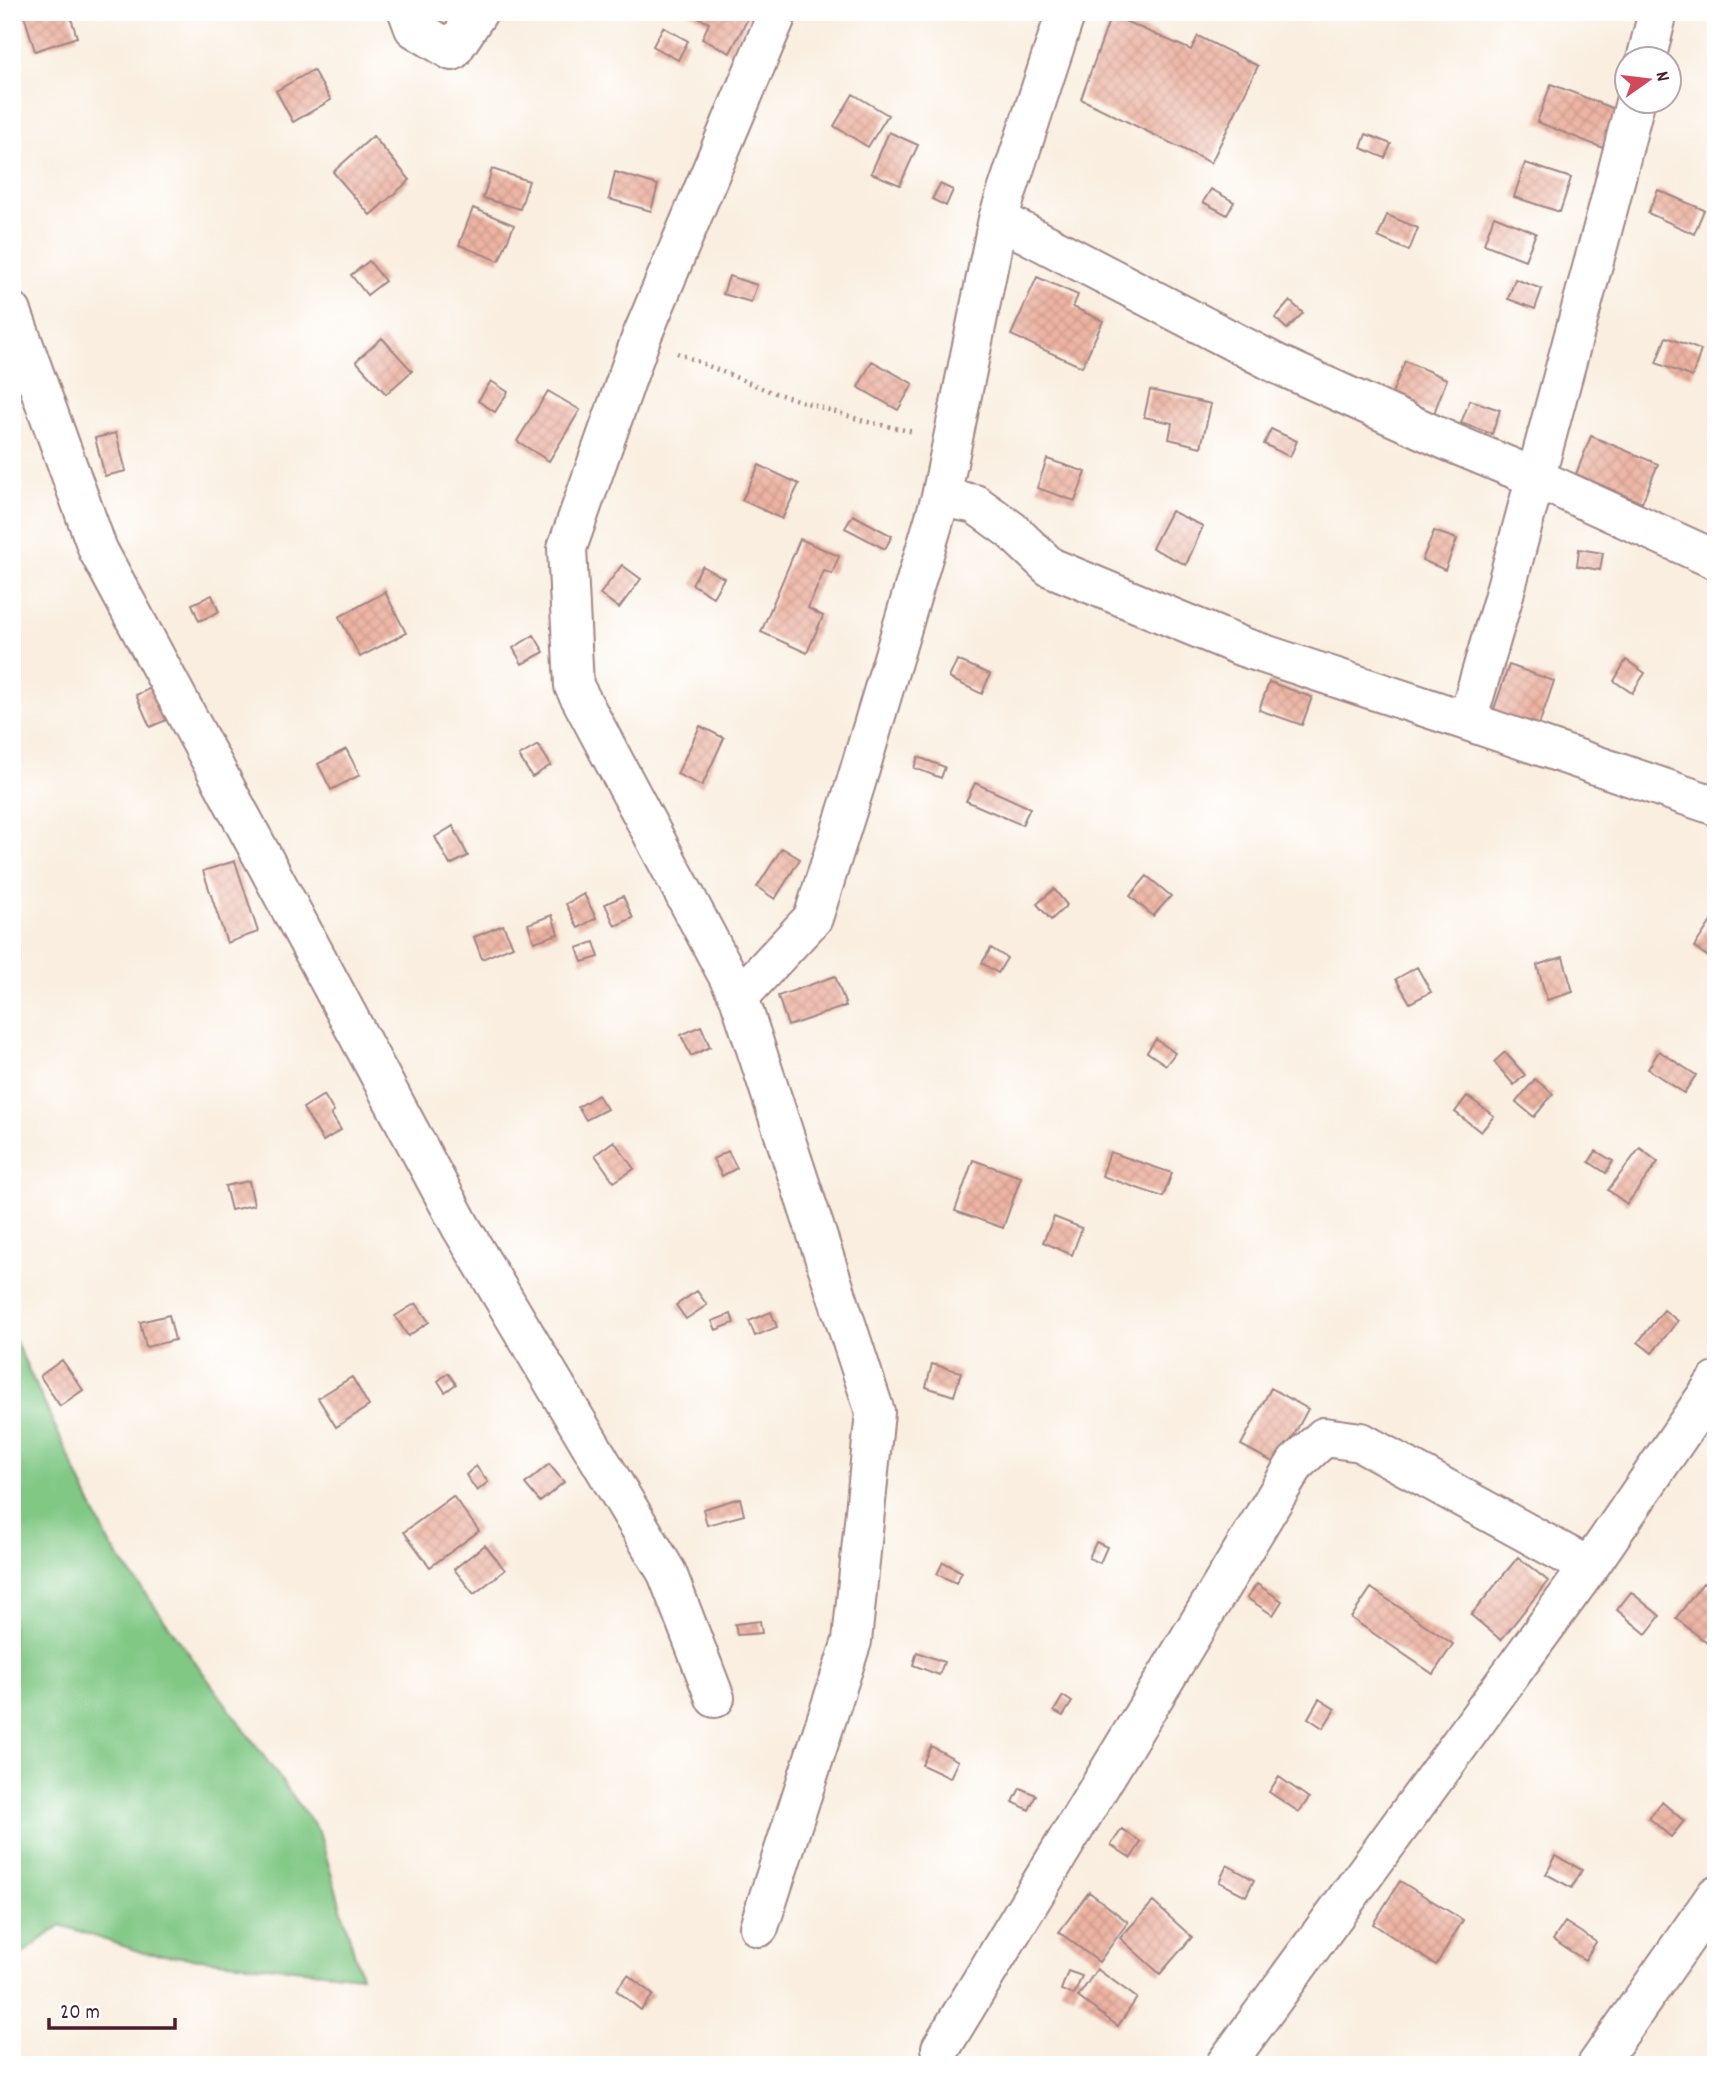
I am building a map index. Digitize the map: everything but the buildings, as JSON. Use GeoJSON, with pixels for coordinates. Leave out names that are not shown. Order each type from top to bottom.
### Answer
{"type":"FeatureCollection","features":[{"type":"Feature","properties":{"kind":"street"},"geometry":{"type":"LineString","coordinates":[[408,12],[414,28],[452,51],[478,12]]}},
{"type":"Feature","properties":{"kind":"street"},"geometry":{"type":"LineString","coordinates":[[759,1927],[852,1641],[875,1412],[738,997],[574,686],[567,548],[641,338],[778,12]]}},
{"type":"Feature","properties":{"kind":"street"},"geometry":{"type":"LineString","coordinates":[[738,997],[813,918],[941,497],[998,219],[1066,12]]}},
{"type":"Feature","properties":{"kind":"street"},"geometry":{"type":"LineString","coordinates":[[1650,46],[1658,12]]}},
{"type":"Feature","properties":{"kind":"street"},"geometry":{"type":"LineString","coordinates":[[1467,721],[1502,602],[1631,116]]}},
{"type":"Feature","properties":{"kind":"street"},"geometry":{"type":"LineString","coordinates":[[998,219],[1277,364],[1534,477],[1716,561]]}},
{"type":"Feature","properties":{"kind":"street"},"geometry":{"type":"LineString","coordinates":[[12,312],[98,550],[461,1227],[667,1573],[715,1698]]}},
{"type":"Feature","properties":{"kind":"street"},"geometry":{"type":"LineString","coordinates":[[941,497],[975,503],[1011,530],[1050,568],[1243,647],[1716,807]]}},
{"type":"Feature","properties":{"kind":"street"},"geometry":{"type":"LineString","coordinates":[[1225,2065],[1589,1567],[1716,1382]]}},
{"type":"Feature","properties":{"kind":"street"},"geometry":{"type":"LineString","coordinates":[[941,2048],[1296,1463],[1324,1437],[1361,1441],[1589,1567]]}},
{"type":"Feature","properties":{"kind":"street"},"geometry":{"type":"LineString","coordinates":[[1597,2065],[1716,1895]]}},
{"type":"Feature","properties":{"kind":"path"},"geometry":{"type":"LineString","coordinates":[[641,338],[769,391],[864,421],[952,440]]}},
{"type":"Feature","properties":{"kind":"green space"},"geometry":{"type":"Polygon","coordinates":[[[12,1334],[110,1545],[319,1832],[361,1976],[144,1953],[61,1925],[12,1962],[12,1334]]]}}]}
